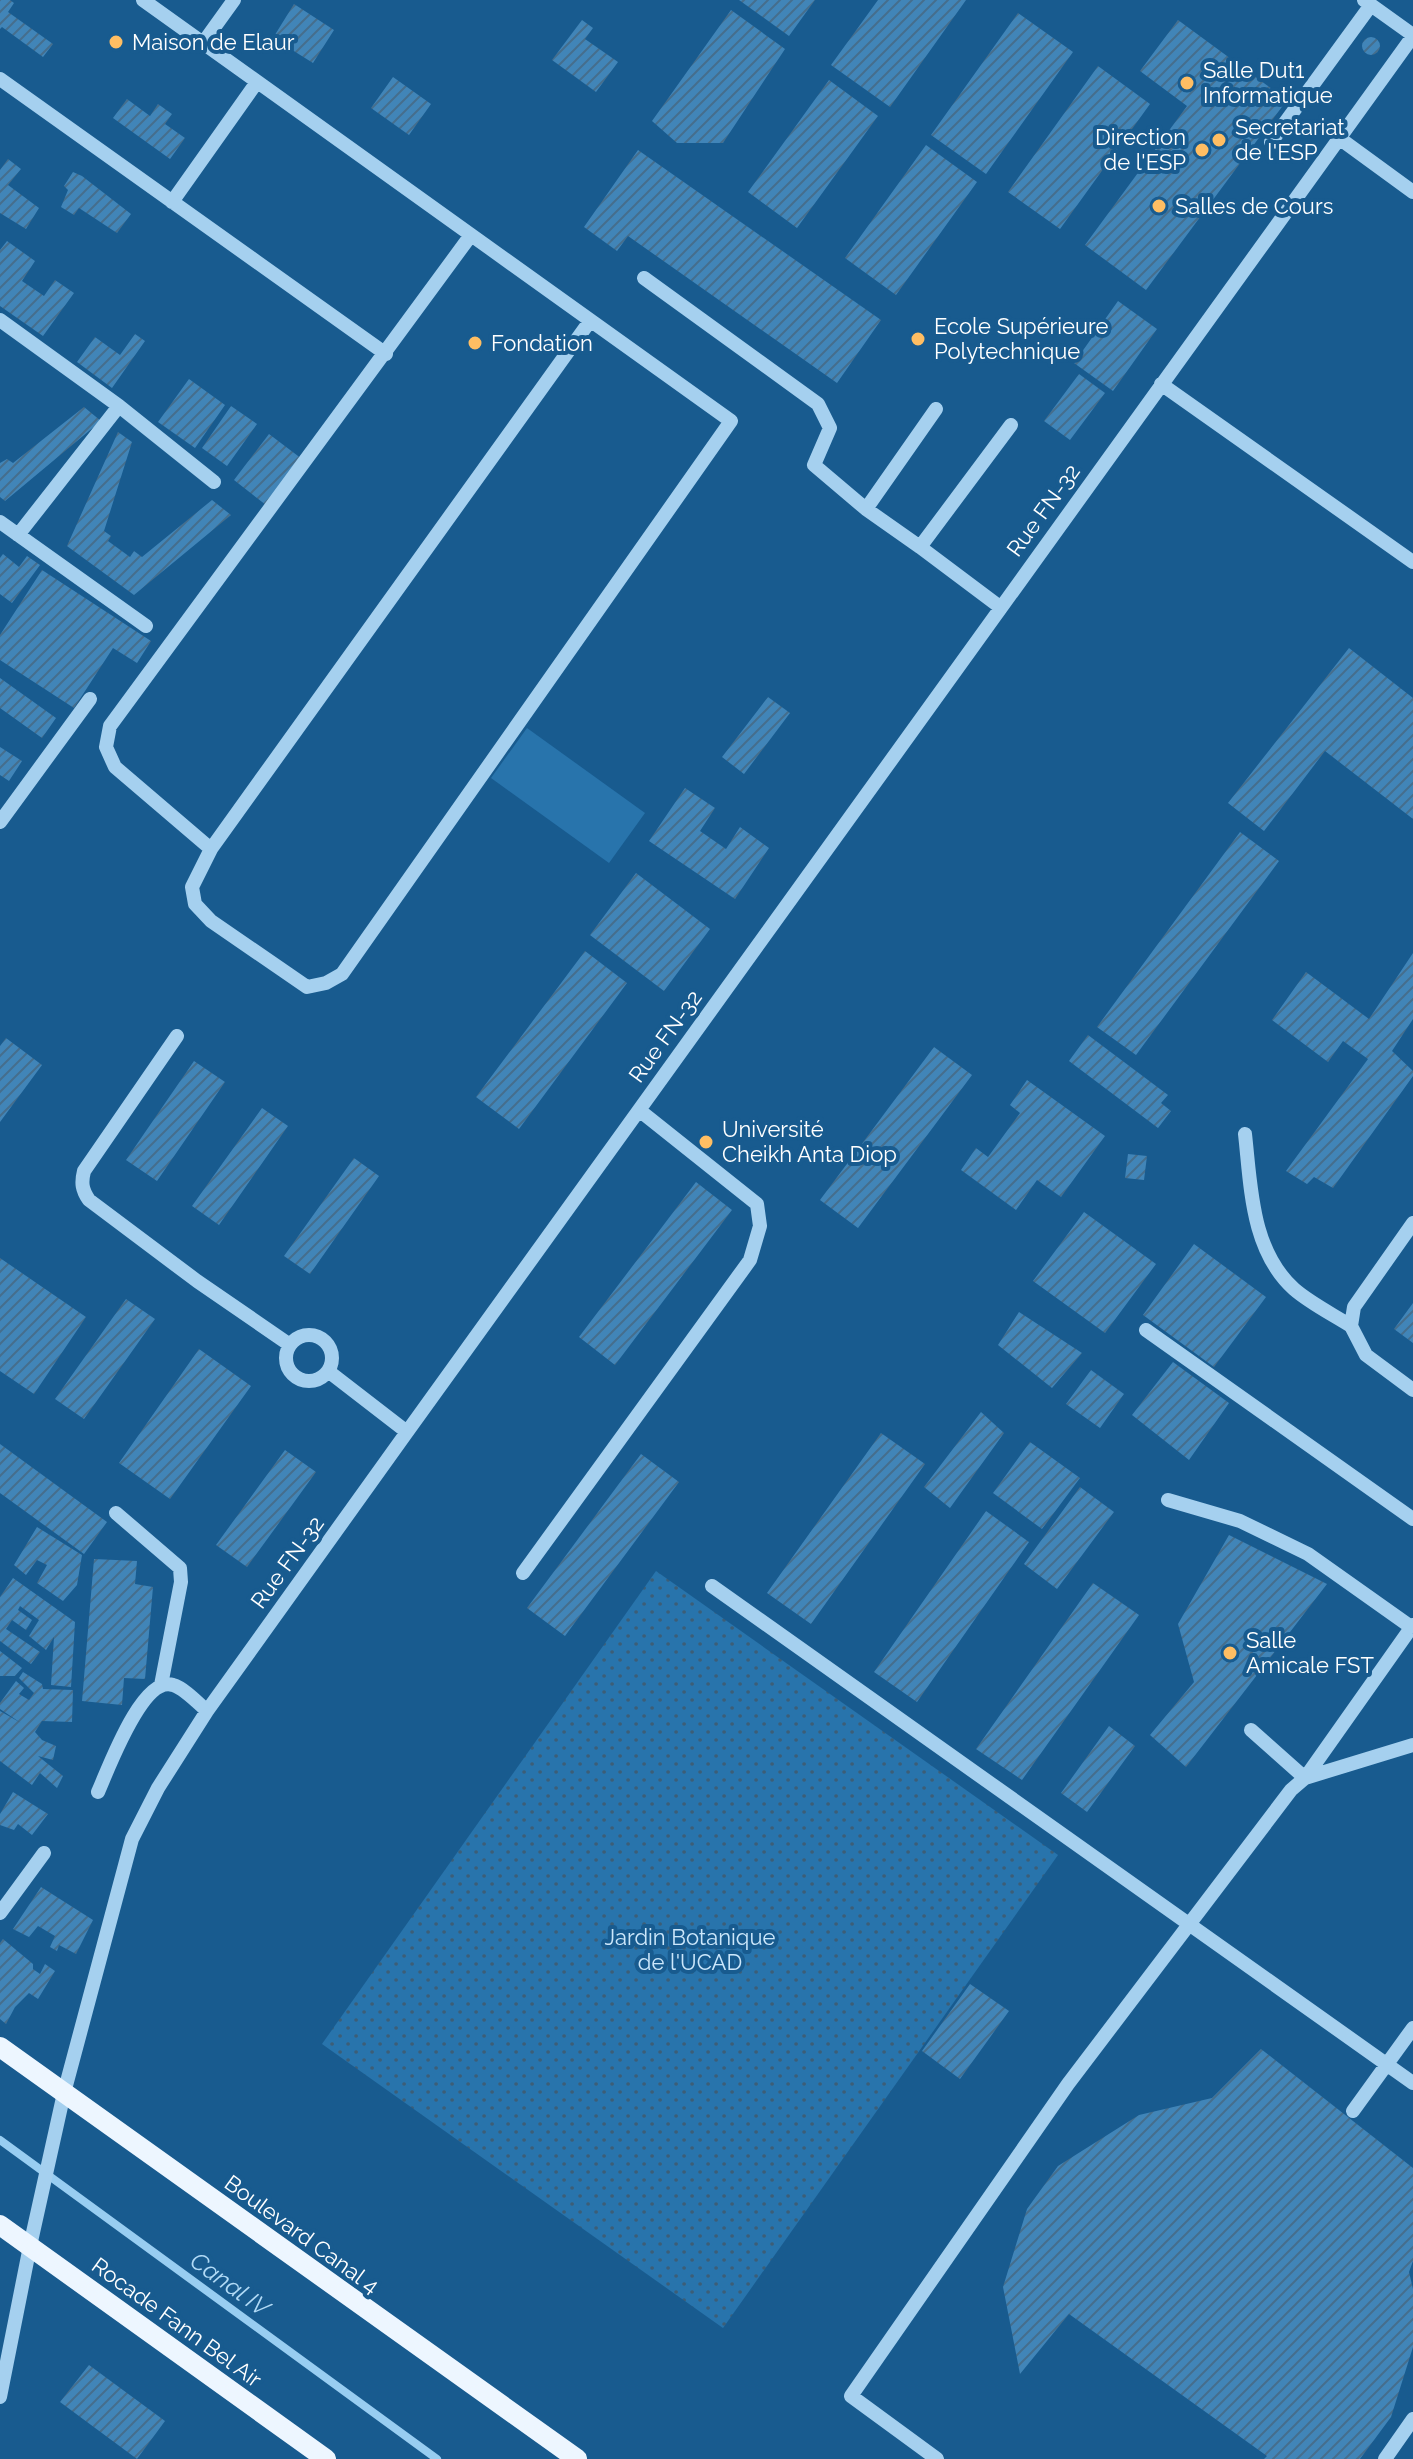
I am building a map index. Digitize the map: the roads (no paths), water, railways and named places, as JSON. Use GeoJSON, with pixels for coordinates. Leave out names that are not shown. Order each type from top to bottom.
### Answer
{"type":"FeatureCollection","features":[{"type":"Feature","properties":{"kind":"main road","name":"Boulevard Canal 4"},"geometry":{"type":"LineString","coordinates":[[0,2047],[577,2459]]}},
{"type":"Feature","properties":{"kind":"main road","name":"Rocade Fann Bel Air"},"geometry":{"type":"LineString","coordinates":[[0,2225],[326,2459]]}},
{"type":"Feature","properties":{"kind":"street"},"geometry":{"type":"LineString","coordinates":[[143,0],[731,421],[342,974],[326,983],[307,987],[211,921],[195,904],[192,887],[211,849],[590,321]]}},
{"type":"Feature","properties":{"kind":"street"},"geometry":{"type":"LineString","coordinates":[[203,43],[234,0]]}},
{"type":"Feature","properties":{"kind":"street"},"geometry":{"type":"LineString","coordinates":[[1271,142],[1368,2],[1413,35]]}},
{"type":"Feature","properties":{"kind":"street","name":"Rue FN-32"},"geometry":{"type":"LineString","coordinates":[[0,2397],[4,2357],[64,2093],[132,1839],[158,1788],[207,1711],[1413,35]]}},
{"type":"Feature","properties":{"kind":"street"},"geometry":{"type":"LineString","coordinates":[[0,79],[386,354]]}},
{"type":"Feature","properties":{"kind":"street"},"geometry":{"type":"LineString","coordinates":[[172,202],[257,82]]}},
{"type":"Feature","properties":{"kind":"street"},"geometry":{"type":"LineString","coordinates":[[1339,138],[1413,192]]}},
{"type":"Feature","properties":{"kind":"street"},"geometry":{"type":"LineString","coordinates":[[211,849],[115,767],[106,747],[110,726],[471,235]]}},
{"type":"Feature","properties":{"kind":"street"},"geometry":{"type":"LineString","coordinates":[[644,278],[818,404],[830,428],[814,465],[866,509],[1000,607]]}},
{"type":"Feature","properties":{"kind":"street"},"geometry":{"type":"LineString","coordinates":[[0,320],[119,406],[214,482]]}},
{"type":"Feature","properties":{"kind":"street"},"geometry":{"type":"LineString","coordinates":[[1161,384],[1413,562]]}},
{"type":"Feature","properties":{"kind":"street"},"geometry":{"type":"LineString","coordinates":[[18,535],[119,406]]}},
{"type":"Feature","properties":{"kind":"street"},"geometry":{"type":"LineString","coordinates":[[866,509],[936,409]]}},
{"type":"Feature","properties":{"kind":"street"},"geometry":{"type":"LineString","coordinates":[[920,547],[1011,425]]}},
{"type":"Feature","properties":{"kind":"street"},"geometry":{"type":"LineString","coordinates":[[0,522],[146,626]]}},
{"type":"Feature","properties":{"kind":"street"},"geometry":{"type":"LineString","coordinates":[[0,822],[90,699]]}},
{"type":"Feature","properties":{"kind":"street"},"geometry":{"type":"LineString","coordinates":[[177,1036],[84,1171],[81,1182],[83,1191],[89,1200],[197,1281],[290,1345]]}},
{"type":"Feature","properties":{"kind":"street"},"geometry":{"type":"LineString","coordinates":[[523,1573],[750,1260],[760,1226],[757,1204],[639,1110]]}},
{"type":"Feature","properties":{"kind":"street"},"geometry":{"type":"LineString","coordinates":[[1245,1134],[1255,1221],[1270,1257],[1293,1288],[1351,1326],[1366,1355],[1413,1390]]}},
{"type":"Feature","properties":{"kind":"street"},"geometry":{"type":"LineString","coordinates":[[1351,1326],[1354,1307],[1413,1223]]}},
{"type":"Feature","properties":{"kind":"street"},"geometry":{"type":"LineString","coordinates":[[1146,1330],[1413,1519]]}},
{"type":"Feature","properties":{"kind":"street"},"geometry":{"type":"LineString","coordinates":[[311,1335],[323,1339],[330,1348],[332,1359],[328,1371],[310,1381],[299,1379],[289,1370],[286,1357],[290,1345],[300,1337],[311,1335]]}},
{"type":"Feature","properties":{"kind":"street"},"geometry":{"type":"LineString","coordinates":[[328,1371],[407,1432]]}},
{"type":"Feature","properties":{"kind":"street"},"geometry":{"type":"LineString","coordinates":[[937,2459],[851,2396],[1068,2084],[1274,1809],[1305,1778],[1412,1626],[1308,1554],[1240,1521],[1168,1500]]}},
{"type":"Feature","properties":{"kind":"street"},"geometry":{"type":"LineString","coordinates":[[116,1513],[180,1568],[181,1582],[161,1685]]}},
{"type":"Feature","properties":{"kind":"street"},"geometry":{"type":"LineString","coordinates":[[712,1586],[1413,2083]]}},
{"type":"Feature","properties":{"kind":"street"},"geometry":{"type":"LineString","coordinates":[[98,1792],[129,1723],[154,1689],[161,1685],[174,1685],[207,1711]]}},
{"type":"Feature","properties":{"kind":"street"},"geometry":{"type":"LineString","coordinates":[[1251,1730],[1305,1778]]}},
{"type":"Feature","properties":{"kind":"street"},"geometry":{"type":"LineString","coordinates":[[1305,1778],[1413,1745]]}},
{"type":"Feature","properties":{"kind":"street"},"geometry":{"type":"LineString","coordinates":[[0,1913],[44,1853]]}},
{"type":"Feature","properties":{"kind":"street"},"geometry":{"type":"LineString","coordinates":[[1353,2111],[1413,2028]]}},
{"type":"Feature","properties":{"kind":"street"},"geometry":{"type":"LineString","coordinates":[[1385,2459],[1413,2419]]}},
{"type":"Feature","properties":{"kind":"waterway","name":"Canal IV"},"geometry":{"type":"LineString","coordinates":[[0,2140],[437,2459]]}},
{"type":"Feature","properties":{"kind":"place","name":"Maison de Elaur"},"geometry":{"type":"Point","coordinates":[116,42]}},
{"type":"Feature","properties":{"kind":"place","name":"Salle Dut1 Informatique"},"geometry":{"type":"Point","coordinates":[1187,83]}},
{"type":"Feature","properties":{"kind":"place","name":"Secretariat de l'ESP"},"geometry":{"type":"Point","coordinates":[1219,140]}},
{"type":"Feature","properties":{"kind":"place","name":"Direction de l'ESP"},"geometry":{"type":"Point","coordinates":[1202,150]}},
{"type":"Feature","properties":{"kind":"place","name":"Salles de Cours"},"geometry":{"type":"Point","coordinates":[1159,206]}},
{"type":"Feature","properties":{"kind":"place","name":"Ecole Supérieure Polytechnique"},"geometry":{"type":"Point","coordinates":[918,339]}},
{"type":"Feature","properties":{"kind":"place","name":"Fondation"},"geometry":{"type":"Point","coordinates":[475,343]}},
{"type":"Feature","properties":{"kind":"place","name":"Université Cheikh Anta Diop"},"geometry":{"type":"Point","coordinates":[706,1142]}},
{"type":"Feature","properties":{"kind":"place","name":"Salle Amicale FST"},"geometry":{"type":"Point","coordinates":[1230,1653]}},
{"type":"Feature","properties":{"kind":"park label","name":"Jardin Botanique de l'UCAD"},"geometry":{"type":"Point","coordinates":[690,1950]}}]}
